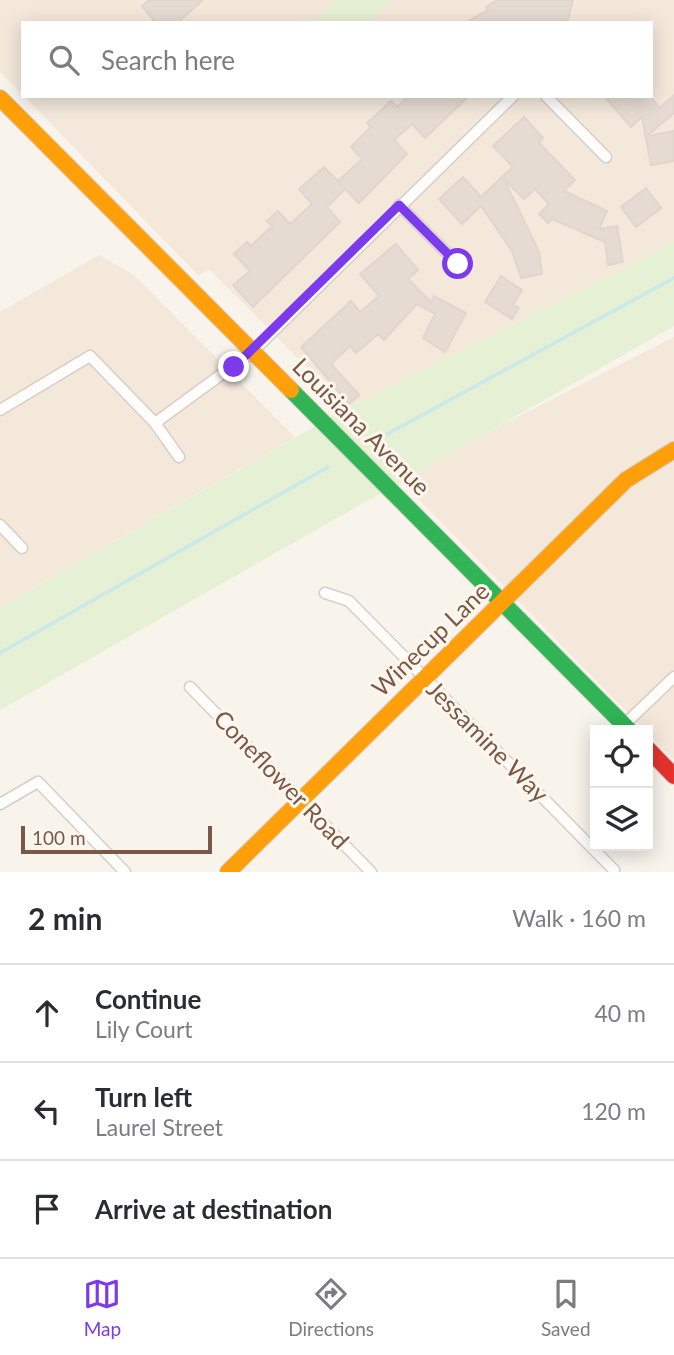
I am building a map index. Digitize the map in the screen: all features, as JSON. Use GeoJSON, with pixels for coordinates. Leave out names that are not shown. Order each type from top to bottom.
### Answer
{"type":"FeatureCollection","features":[{"type":"Feature","properties":{"kind":"street","name":"Louisiana Avenue"},"geometry":{"type":"LineString","coordinates":[[0,98],[623,725]]}},
{"type":"Feature","properties":{"kind":"street"},"geometry":{"type":"LineString","coordinates":[[155,423],[252,352],[511,98]]}},
{"type":"Feature","properties":{"kind":"street"},"geometry":{"type":"LineString","coordinates":[[548,98],[606,157]]}},
{"type":"Feature","properties":{"kind":"street"},"geometry":{"type":"LineString","coordinates":[[399,205],[458,264]]}},
{"type":"Feature","properties":{"kind":"street"},"geometry":{"type":"LineString","coordinates":[[0,410],[90,356],[155,423],[179,457]]}},
{"type":"Feature","properties":{"kind":"street","name":"Winecup Lane"},"geometry":{"type":"LineString","coordinates":[[228,872],[626,481],[674,450]]}},
{"type":"Feature","properties":{"kind":"street"},"geometry":{"type":"LineString","coordinates":[[0,525],[22,548]]}},
{"type":"Feature","properties":{"kind":"street","name":"Jessamine Way"},"geometry":{"type":"LineString","coordinates":[[325,593],[349,601],[614,870]]}},
{"type":"Feature","properties":{"kind":"street"},"geometry":{"type":"LineString","coordinates":[[629,725],[674,677]]}},
{"type":"Feature","properties":{"kind":"street","name":"Coneflower Road"},"geometry":{"type":"LineString","coordinates":[[190,688],[371,872]]}},
{"type":"Feature","properties":{"kind":"street"},"geometry":{"type":"LineString","coordinates":[[653,754],[674,776]]}},
{"type":"Feature","properties":{"kind":"street"},"geometry":{"type":"LineString","coordinates":[[0,804],[38,782],[125,872]]}},
{"type":"Feature","properties":{"kind":"shaded area"},"geometry":{"type":"Polygon","coordinates":[[[0,0],[674,0],[674,242],[347,408],[209,269],[199,276],[26,98],[653,98],[653,21],[21,21],[21,93],[0,72],[0,0]]]}},
{"type":"Feature","properties":{"kind":"shaded area"},"geometry":{"type":"Polygon","coordinates":[[[99,255],[134,275],[295,437],[0,607],[0,312],[99,255]]]}},
{"type":"Feature","properties":{"kind":"shaded area"},"geometry":{"type":"Polygon","coordinates":[[[674,337],[674,760],[653,739],[653,725],[640,725],[398,478],[674,337]]]}},
{"type":"Feature","properties":{"kind":"green space"},"geometry":{"type":"Polygon","coordinates":[[[336,0],[391,0],[370,21],[315,20],[336,0]]]}},
{"type":"Feature","properties":{"kind":"green space"},"geometry":{"type":"Polygon","coordinates":[[[674,242],[674,326],[0,710],[0,607],[347,408],[674,242]]]}},
{"type":"Feature","properties":{"kind":"building"},"geometry":{"type":"Polygon","coordinates":[[[149,0],[203,0],[179,21],[154,21],[142,6],[149,0]]]}},
{"type":"Feature","properties":{"kind":"building"},"geometry":{"type":"Polygon","coordinates":[[[497,0],[573,0],[568,21],[469,21],[488,10],[486,7],[497,0]]]}},
{"type":"Feature","properties":{"kind":"building"},"geometry":{"type":"Polygon","coordinates":[[[674,95],[674,113],[647,136],[674,131],[674,161],[651,165],[642,117],[631,127],[606,98],[652,98],[660,108],[674,95]]]}},
{"type":"Feature","properties":{"kind":"building"},"geometry":{"type":"Polygon","coordinates":[[[406,98],[467,98],[425,138],[412,124],[394,140],[407,154],[359,203],[345,189],[327,207],[340,222],[253,307],[233,285],[250,271],[234,254],[247,242],[251,246],[272,226],[267,221],[278,211],[290,224],[312,204],[299,189],[324,167],[338,181],[362,159],[351,147],[371,127],[367,123],[391,101],[397,107],[406,98]]]}},
{"type":"Feature","properties":{"kind":"building"},"geometry":{"type":"Polygon","coordinates":[[[524,117],[543,138],[539,143],[575,180],[564,191],[607,211],[599,229],[617,226],[623,262],[608,265],[605,242],[552,219],[548,223],[539,214],[549,204],[535,189],[524,199],[504,179],[539,252],[542,274],[521,278],[512,251],[481,206],[462,224],[439,199],[463,177],[481,197],[513,167],[493,146],[524,117]]]}},
{"type":"Feature","properties":{"kind":"building"},"geometry":{"type":"Polygon","coordinates":[[[646,188],[661,208],[636,227],[621,207],[646,188]]]}},
{"type":"Feature","properties":{"kind":"building"},"geometry":{"type":"Polygon","coordinates":[[[396,244],[418,270],[408,279],[431,302],[434,296],[466,313],[445,352],[423,338],[435,314],[417,304],[384,340],[378,334],[356,353],[350,346],[331,364],[359,395],[349,404],[301,347],[351,301],[360,312],[379,296],[360,274],[396,244]]]}},
{"type":"Feature","properties":{"kind":"building"},"geometry":{"type":"Polygon","coordinates":[[[501,276],[522,290],[513,305],[519,308],[512,319],[485,302],[501,276]]]}},
{"type":"Feature","properties":{"kind":"waterway"},"geometry":{"type":"LineString","coordinates":[[378,439],[674,278]]}},
{"type":"Feature","properties":{"kind":"waterway"},"geometry":{"type":"LineString","coordinates":[[0,653],[328,467]]}},
{"type":"Feature","properties":{"kind":"traffic: fast"},"geometry":{"type":"LineString","coordinates":[[291,390],[624,725]]}},
{"type":"Feature","properties":{"kind":"traffic: slow"},"geometry":{"type":"LineString","coordinates":[[0,98],[291,390]]}},
{"type":"Feature","properties":{"kind":"traffic: slow"},"geometry":{"type":"LineString","coordinates":[[228,872],[626,480],[674,450]]}},
{"type":"Feature","properties":{"kind":"traffic: jam"},"geometry":{"type":"LineString","coordinates":[[653,754],[674,776]]}},
{"type":"Feature","properties":{"kind":"route"},"geometry":{"type":"LineString","coordinates":[[234,367],[399,205],[458,264]]}}]}
